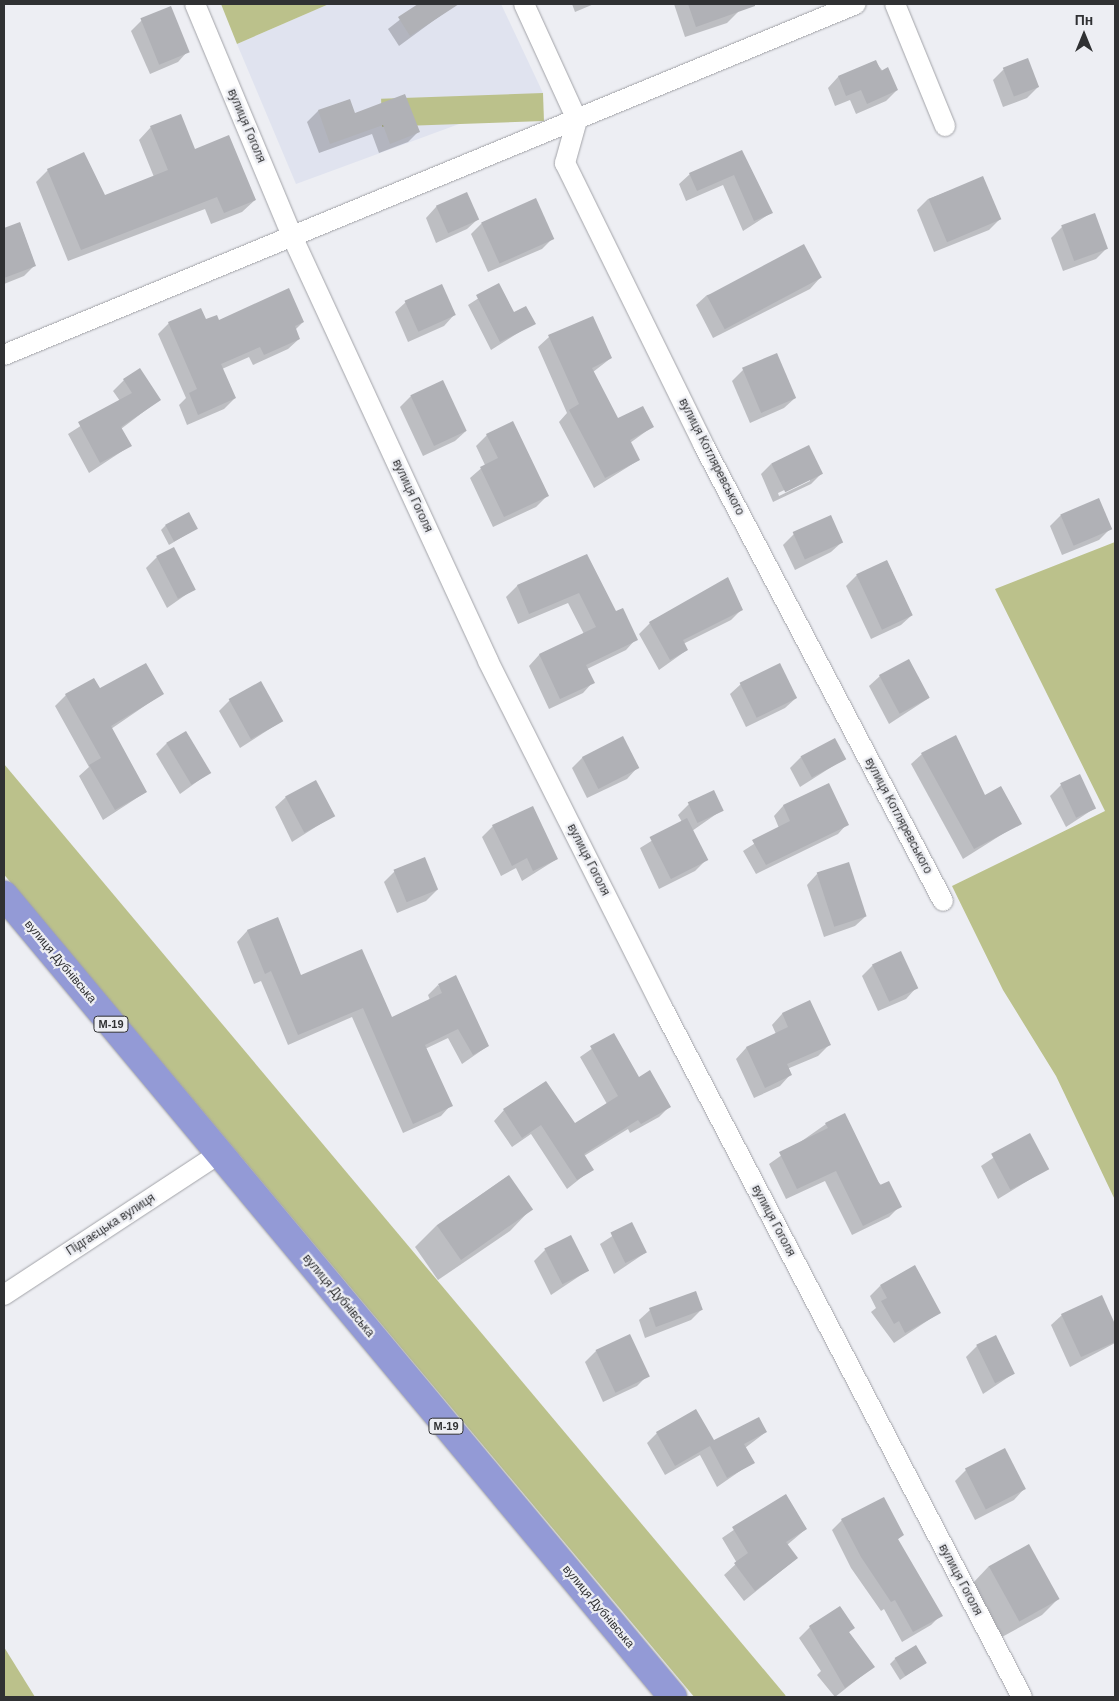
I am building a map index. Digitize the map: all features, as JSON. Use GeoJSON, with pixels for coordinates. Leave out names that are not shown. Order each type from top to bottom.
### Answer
{"type":"FeatureCollection","features":[{"type":"Feature","properties":{"kind":"highway","name":"вулиця Дубнівська"},"geometry":{"type":"LineString","coordinates":[[4,895],[673,1697]]}},
{"type":"Feature","properties":{"kind":"street","name":"вулиця Гоголя"},"geometry":{"type":"LineString","coordinates":[[195,4],[291,234],[492,670],[662,1008],[1022,1697]]}},
{"type":"Feature","properties":{"kind":"street"},"geometry":{"type":"LineString","coordinates":[[524,4],[577,120]]}},
{"type":"Feature","properties":{"kind":"street"},"geometry":{"type":"LineString","coordinates":[[4,355],[291,234],[577,120],[856,4]]}},
{"type":"Feature","properties":{"kind":"street"},"geometry":{"type":"LineString","coordinates":[[895,4],[945,126]]}},
{"type":"Feature","properties":{"kind":"street","name":"вулиця Котляревського"},"geometry":{"type":"LineString","coordinates":[[577,120],[565,163],[703,444],[943,901]]}},
{"type":"Feature","properties":{"kind":"street","name":"Підгаєцька вулиця"},"geometry":{"type":"LineString","coordinates":[[4,1295],[219,1154]]}},
{"type":"Feature","properties":{"kind":"shaded area"},"geometry":{"type":"Polygon","coordinates":[[[329,4],[501,4],[543,93],[296,184],[237,44],[329,4]]]}},
{"type":"Feature","properties":{"kind":"green space"},"geometry":{"type":"Polygon","coordinates":[[[221,4],[329,4],[237,44],[221,4]]]}},
{"type":"Feature","properties":{"kind":"green space"},"geometry":{"type":"Polygon","coordinates":[[[543,93],[544,121],[382,127],[381,99],[543,93]]]}},
{"type":"Feature","properties":{"kind":"green space"},"geometry":{"type":"Polygon","coordinates":[[[1115,542],[1115,1200],[1056,1076],[1003,990],[952,886],[1105,811],[995,589],[1115,542]]]}},
{"type":"Feature","properties":{"kind":"green space"},"geometry":{"type":"Polygon","coordinates":[[[4,764],[786,1696],[694,1697],[4,874],[4,764]]]}},
{"type":"Feature","properties":{"kind":"green space"},"geometry":{"type":"Polygon","coordinates":[[[4,1647],[35,1697],[4,1697],[4,1647]]]}},
{"type":"Feature","properties":{"kind":"building"},"geometry":{"type":"Polygon","coordinates":[[[418,4],[459,4],[410,36],[398,17],[418,4]]]}},
{"type":"Feature","properties":{"kind":"building"},"geometry":{"type":"Polygon","coordinates":[[[688,4],[755,4],[755,6],[696,27],[688,4]]]}},
{"type":"Feature","properties":{"kind":"building"},"geometry":{"type":"Polygon","coordinates":[[[171,6],[190,52],[159,65],[140,18],[171,6]]]}},
{"type":"Feature","properties":{"kind":"building"},"geometry":{"type":"Polygon","coordinates":[[[1028,58],[1039,87],[1014,97],[1003,68],[1028,58]]]}},
{"type":"Feature","properties":{"kind":"building"},"geometry":{"type":"Polygon","coordinates":[[[876,60],[881,71],[888,67],[898,90],[867,104],[861,90],[846,96],[838,76],[876,60]]]}},
{"type":"Feature","properties":{"kind":"building"},"geometry":{"type":"Polygon","coordinates":[[[405,94],[420,132],[390,144],[383,125],[330,144],[318,110],[350,99],[355,113],[405,94]]]}},
{"type":"Feature","properties":{"kind":"building"},"geometry":{"type":"Polygon","coordinates":[[[181,114],[195,149],[229,135],[256,200],[224,213],[217,197],[81,250],[47,169],[84,152],[105,195],[168,170],[150,126],[181,114]]]}},
{"type":"Feature","properties":{"kind":"building"},"geometry":{"type":"Polygon","coordinates":[[[742,150],[773,213],[754,221],[734,175],[697,191],[689,173],[742,150]]]}},
{"type":"Feature","properties":{"kind":"building"},"geometry":{"type":"Polygon","coordinates":[[[983,176],[1001,219],[947,242],[929,199],[983,176]]]}},
{"type":"Feature","properties":{"kind":"building"},"geometry":{"type":"Polygon","coordinates":[[[467,192],[479,219],[448,233],[436,206],[467,192]]]}},
{"type":"Feature","properties":{"kind":"building"},"geometry":{"type":"Polygon","coordinates":[[[536,198],[554,239],[499,264],[481,222],[536,198]]]}},
{"type":"Feature","properties":{"kind":"building"},"geometry":{"type":"Polygon","coordinates":[[[1095,213],[1108,249],[1074,261],[1061,225],[1095,213]]]}},
{"type":"Feature","properties":{"kind":"building"},"geometry":{"type":"Polygon","coordinates":[[[20,222],[36,266],[4,278],[4,228],[20,222]]]}},
{"type":"Feature","properties":{"kind":"building"},"geometry":{"type":"Polygon","coordinates":[[[804,244],[822,278],[725,329],[707,296],[804,244]]]}},
{"type":"Feature","properties":{"kind":"building"},"geometry":{"type":"Polygon","coordinates":[[[499,283],[514,312],[526,306],[536,324],[500,342],[476,295],[499,283]]]}},
{"type":"Feature","properties":{"kind":"building"},"geometry":{"type":"Polygon","coordinates":[[[442,284],[456,315],[418,332],[405,301],[442,284]]]}},
{"type":"Feature","properties":{"kind":"building"},"geometry":{"type":"Polygon","coordinates":[[[289,288],[304,322],[295,326],[300,339],[264,355],[260,347],[221,364],[236,398],[198,415],[189,393],[197,389],[168,322],[201,308],[206,319],[217,315],[219,320],[289,288]]]}},
{"type":"Feature","properties":{"kind":"building"},"geometry":{"type":"Polygon","coordinates":[[[593,316],[612,358],[592,368],[618,418],[643,406],[654,427],[630,440],[640,460],[605,478],[569,410],[579,404],[548,335],[593,316]]]}},
{"type":"Feature","properties":{"kind":"building"},"geometry":{"type":"Polygon","coordinates":[[[777,353],[796,398],[761,413],[742,368],[777,353]]]}},
{"type":"Feature","properties":{"kind":"building"},"geometry":{"type":"Polygon","coordinates":[[[140,368],[161,400],[121,427],[132,446],[100,463],[78,422],[132,393],[123,379],[140,368]]]}},
{"type":"Feature","properties":{"kind":"building"},"geometry":{"type":"Polygon","coordinates":[[[443,380],[467,431],[434,446],[410,395],[443,380]]]}},
{"type":"Feature","properties":{"kind":"building"},"geometry":{"type":"Polygon","coordinates":[[[513,421],[549,496],[504,517],[480,467],[498,458],[486,434],[513,421]]]}},
{"type":"Feature","properties":{"kind":"building"},"geometry":{"type":"Polygon","coordinates":[[[809,445],[823,474],[785,492],[771,463],[809,445]]]}},
{"type":"Feature","properties":{"kind":"building"},"geometry":{"type":"Polygon","coordinates":[[[1099,498],[1112,529],[1074,546],[1060,514],[1099,498]]]}},
{"type":"Feature","properties":{"kind":"building"},"geometry":{"type":"Polygon","coordinates":[[[189,512],[198,529],[174,541],[165,525],[189,512]]]}},
{"type":"Feature","properties":{"kind":"building"},"geometry":{"type":"Polygon","coordinates":[[[831,515],[843,542],[805,559],[793,532],[831,515]]]}},
{"type":"Feature","properties":{"kind":"building"},"geometry":{"type":"Polygon","coordinates":[[[174,547],[196,590],[178,599],[156,556],[174,547]]]}},
{"type":"Feature","properties":{"kind":"building"},"geometry":{"type":"Polygon","coordinates":[[[587,554],[616,611],[623,608],[638,640],[586,665],[595,683],[560,699],[539,654],[596,627],[579,593],[529,614],[517,585],[587,554]]]}},
{"type":"Feature","properties":{"kind":"building"},"geometry":{"type":"Polygon","coordinates":[[[887,560],[913,615],[882,630],[856,574],[887,560]]]}},
{"type":"Feature","properties":{"kind":"building"},"geometry":{"type":"Polygon","coordinates":[[[728,577],[743,610],[683,640],[688,650],[670,660],[649,622],[728,577]]]}},
{"type":"Feature","properties":{"kind":"building"},"geometry":{"type":"Polygon","coordinates":[[[909,659],[930,698],[900,714],[879,675],[909,659]]]}},
{"type":"Feature","properties":{"kind":"building"},"geometry":{"type":"Polygon","coordinates":[[[146,663],[164,694],[111,726],[147,792],[115,810],[89,765],[101,758],[65,694],[94,678],[100,688],[146,663]]]}},
{"type":"Feature","properties":{"kind":"building"},"geometry":{"type":"Polygon","coordinates":[[[780,663],[797,698],[757,718],[740,683],[780,663]]]}},
{"type":"Feature","properties":{"kind":"building"},"geometry":{"type":"Polygon","coordinates":[[[261,681],[283,721],[251,739],[229,699],[261,681]]]}},
{"type":"Feature","properties":{"kind":"building"},"geometry":{"type":"Polygon","coordinates":[[[186,731],[211,773],[192,785],[166,743],[186,731]]]}},
{"type":"Feature","properties":{"kind":"building"},"geometry":{"type":"Polygon","coordinates":[[[956,735],[985,795],[1001,786],[1022,824],[974,849],[921,753],[956,735]]]}},
{"type":"Feature","properties":{"kind":"building"},"geometry":{"type":"Polygon","coordinates":[[[623,736],[639,768],[598,789],[582,757],[623,736]]]}},
{"type":"Feature","properties":{"kind":"building"},"geometry":{"type":"Polygon","coordinates":[[[835,738],[846,759],[812,778],[801,756],[835,738]]]}},
{"type":"Feature","properties":{"kind":"building"},"geometry":{"type":"Polygon","coordinates":[[[1080,774],[1096,808],[1076,818],[1060,783],[1080,774]]]}},
{"type":"Feature","properties":{"kind":"building"},"geometry":{"type":"Polygon","coordinates":[[[316,780],[335,816],[304,833],[285,796],[316,780]]]}},
{"type":"Feature","properties":{"kind":"building"},"geometry":{"type":"Polygon","coordinates":[[[829,783],[849,825],[766,865],[752,840],[790,821],[783,805],[829,783]]]}},
{"type":"Feature","properties":{"kind":"building"},"geometry":{"type":"Polygon","coordinates":[[[714,790],[724,811],[697,823],[688,802],[714,790]]]}},
{"type":"Feature","properties":{"kind":"building"},"geometry":{"type":"Polygon","coordinates":[[[533,806],[558,859],[533,871],[527,858],[512,866],[492,825],[533,806]]]}},
{"type":"Feature","properties":{"kind":"building"},"geometry":{"type":"Polygon","coordinates":[[[687,818],[708,860],[671,879],[650,837],[687,818]]]}},
{"type":"Feature","properties":{"kind":"building"},"geometry":{"type":"Polygon","coordinates":[[[425,857],[438,889],[407,902],[393,870],[425,857]]]}},
{"type":"Feature","properties":{"kind":"building"},"geometry":{"type":"Polygon","coordinates":[[[849,862],[867,916],[834,927],[817,873],[849,862]]]}},
{"type":"Feature","properties":{"kind":"building"},"geometry":{"type":"Polygon","coordinates":[[[278,917],[301,975],[362,949],[392,1017],[442,993],[438,984],[456,975],[489,1046],[473,1055],[458,1029],[425,1045],[453,1106],[413,1124],[363,1008],[298,1035],[271,971],[265,974],[247,930],[278,917]]]}},
{"type":"Feature","properties":{"kind":"building"},"geometry":{"type":"Polygon","coordinates":[[[901,951],[918,988],[889,1002],[872,965],[901,951]]]}},
{"type":"Feature","properties":{"kind":"building"},"geometry":{"type":"Polygon","coordinates":[[[810,1000],[831,1045],[787,1064],[792,1075],[765,1088],[746,1047],[788,1027],[782,1013],[810,1000]]]}},
{"type":"Feature","properties":{"kind":"building"},"geometry":{"type":"Polygon","coordinates":[[[614,1033],[639,1077],[650,1070],[671,1107],[641,1124],[638,1120],[584,1154],[594,1170],[577,1180],[541,1125],[522,1138],[503,1109],[546,1081],[575,1123],[618,1096],[590,1046],[614,1033]]]}},
{"type":"Feature","properties":{"kind":"building"},"geometry":{"type":"Polygon","coordinates":[[[845,1113],[880,1185],[889,1181],[902,1207],[863,1226],[836,1171],[797,1189],[779,1152],[828,1128],[825,1123],[845,1113]]]}},
{"type":"Feature","properties":{"kind":"building"},"geometry":{"type":"Polygon","coordinates":[[[1030,1133],[1049,1169],[1010,1190],[991,1154],[1030,1133]]]}},
{"type":"Feature","properties":{"kind":"building"},"geometry":{"type":"Polygon","coordinates":[[[509,1175],[533,1209],[461,1260],[437,1225],[509,1175]]]}},
{"type":"Feature","properties":{"kind":"building"},"geometry":{"type":"Polygon","coordinates":[[[632,1222],[647,1253],[625,1263],[610,1233],[632,1222]]]}},
{"type":"Feature","properties":{"kind":"building"},"geometry":{"type":"Polygon","coordinates":[[[571,1235],[589,1271],[562,1284],[544,1249],[571,1235]]]}},
{"type":"Feature","properties":{"kind":"building"},"geometry":{"type":"Polygon","coordinates":[[[915,1265],[941,1313],[905,1333],[899,1321],[894,1324],[881,1301],[887,1298],[880,1285],[915,1265]]]}},
{"type":"Feature","properties":{"kind":"building"},"geometry":{"type":"Polygon","coordinates":[[[696,1291],[703,1310],[656,1327],[649,1308],[696,1291]]]}},
{"type":"Feature","properties":{"kind":"building"},"geometry":{"type":"Polygon","coordinates":[[[1102,1295],[1115,1324],[1115,1342],[1081,1357],[1061,1314],[1102,1295]]]}},
{"type":"Feature","properties":{"kind":"building"},"geometry":{"type":"Polygon","coordinates":[[[630,1334],[650,1377],[615,1393],[596,1350],[630,1334]]]}},
{"type":"Feature","properties":{"kind":"building"},"geometry":{"type":"Polygon","coordinates":[[[996,1335],[1015,1374],[995,1383],[976,1345],[996,1335]]]}},
{"type":"Feature","properties":{"kind":"building"},"geometry":{"type":"Polygon","coordinates":[[[696,1409],[714,1440],[759,1417],[767,1432],[744,1444],[755,1463],[727,1478],[710,1446],[675,1466],[656,1432],[696,1409]]]}},
{"type":"Feature","properties":{"kind":"building"},"geometry":{"type":"Polygon","coordinates":[[[1005,1448],[1026,1489],[986,1509],[965,1468],[1005,1448]]]}},
{"type":"Feature","properties":{"kind":"building"},"geometry":{"type":"Polygon","coordinates":[[[786,1494],[807,1529],[786,1542],[798,1558],[755,1591],[734,1563],[748,1553],[732,1527],[786,1494]]]}},
{"type":"Feature","properties":{"kind":"building"},"geometry":{"type":"Polygon","coordinates":[[[884,1497],[904,1535],[898,1539],[943,1616],[913,1632],[895,1600],[891,1602],[861,1557],[841,1519],[884,1497]]]}},
{"type":"Feature","properties":{"kind":"building"},"geometry":{"type":"Polygon","coordinates":[[[1029,1544],[1060,1599],[1019,1621],[989,1566],[1029,1544]]]}},
{"type":"Feature","properties":{"kind":"building"},"geometry":{"type":"Polygon","coordinates":[[[840,1606],[855,1628],[849,1632],[875,1667],[845,1688],[809,1626],[840,1606]]]}},
{"type":"Feature","properties":{"kind":"building"},"geometry":{"type":"Polygon","coordinates":[[[916,1645],[927,1663],[905,1676],[895,1658],[916,1645]]]}}]}
